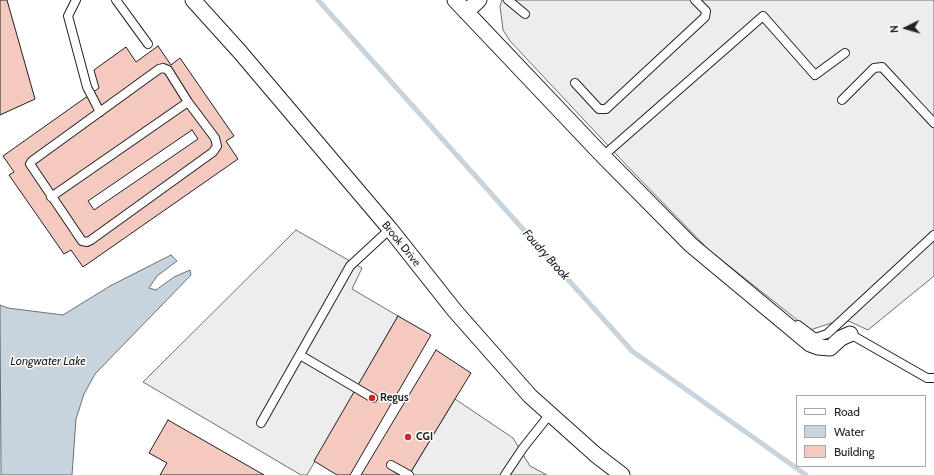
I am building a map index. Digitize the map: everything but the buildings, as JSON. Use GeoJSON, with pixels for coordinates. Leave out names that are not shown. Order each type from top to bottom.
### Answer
{"type":"FeatureCollection","features":[{"type":"Feature","properties":{"kind":"street","name":"Brook Drive"},"geometry":{"type":"LineString","coordinates":[[193,0],[240,52],[390,229],[455,311],[530,396],[596,456],[622,475]]}},
{"type":"Feature","properties":{"kind":"street"},"geometry":{"type":"LineString","coordinates":[[455,0],[603,156],[691,245],[789,327],[818,347],[830,348],[841,338],[850,334]]}},
{"type":"Feature","properties":{"kind":"street"},"geometry":{"type":"LineString","coordinates":[[466,12],[479,0]]}},
{"type":"Feature","properties":{"kind":"lane"},"geometry":{"type":"LineString","coordinates":[[76,0],[68,16],[87,87],[100,112]]}},
{"type":"Feature","properties":{"kind":"lane"},"geometry":{"type":"LineString","coordinates":[[116,0],[148,44]]}},
{"type":"Feature","properties":{"kind":"lane"},"geometry":{"type":"LineString","coordinates":[[508,0],[525,14]]}},
{"type":"Feature","properties":{"kind":"lane"},"geometry":{"type":"LineString","coordinates":[[575,83],[599,109],[606,108],[705,17],[706,11],[695,0]]}},
{"type":"Feature","properties":{"kind":"lane"},"geometry":{"type":"LineString","coordinates":[[603,156],[763,16],[815,75],[845,53]]}},
{"type":"Feature","properties":{"kind":"lane"},"geometry":{"type":"LineString","coordinates":[[842,100],[874,68],[882,67],[934,123]]}},
{"type":"Feature","properties":{"kind":"lane"},"geometry":{"type":"LineString","coordinates":[[163,68],[168,70],[188,102],[215,138],[217,146],[213,152],[87,242],[82,241],[31,168],[30,164],[32,161],[100,112],[159,69],[163,68]]}},
{"type":"Feature","properties":{"kind":"lane"},"geometry":{"type":"LineString","coordinates":[[51,197],[188,102]]}},
{"type":"Feature","properties":{"kind":"lane"},"geometry":{"type":"LineString","coordinates":[[261,423],[350,266],[390,229]]}},
{"type":"Feature","properties":{"kind":"lane"},"geometry":{"type":"LineString","coordinates":[[789,327],[794,322],[815,338],[827,334],[934,235]]}},
{"type":"Feature","properties":{"kind":"lane"},"geometry":{"type":"LineString","coordinates":[[850,334],[927,378],[934,378]]}},
{"type":"Feature","properties":{"kind":"lane"},"geometry":{"type":"LineString","coordinates":[[300,355],[372,398]]}},
{"type":"Feature","properties":{"kind":"lane"},"geometry":{"type":"LineString","coordinates":[[505,475],[523,448],[550,414]]}},
{"type":"Feature","properties":{"kind":"lane"},"geometry":{"type":"LineString","coordinates":[[391,465],[409,475]]}},
{"type":"Feature","properties":{"kind":"shaded area"},"geometry":{"type":"Polygon","coordinates":[[[502,0],[934,0],[934,276],[868,330],[844,319],[810,330],[709,250],[632,171],[510,41],[503,30],[500,6],[502,0]]]}},
{"type":"Feature","properties":{"kind":"shaded area"},"geometry":{"type":"Polygon","coordinates":[[[296,230],[362,268],[352,289],[398,316],[307,475],[301,475],[143,382],[296,230]]]}},
{"type":"Feature","properties":{"kind":"shaded area"},"geometry":{"type":"Polygon","coordinates":[[[455,399],[513,438],[530,466],[547,475],[409,475],[455,399]]]}},
{"type":"Feature","properties":{"kind":"water","name":"Longwater Lake"},"geometry":{"type":"Polygon","coordinates":[[[171,255],[177,261],[157,276],[149,288],[156,290],[174,277],[190,270],[191,275],[95,374],[84,394],[76,419],[72,475],[1,475],[0,305],[8,308],[63,315],[110,286],[171,255]]]}},
{"type":"Feature","properties":{"kind":"waterway","name":"Foudry Brook"},"geometry":{"type":"LineString","coordinates":[[318,0],[632,351],[806,475]]}},
{"type":"Feature","properties":{"kind":"place","name":"Regus"},"geometry":{"type":"Point","coordinates":[372,398]}},
{"type":"Feature","properties":{"kind":"place","name":"CGI"},"geometry":{"type":"Point","coordinates":[408,437]}}]}
